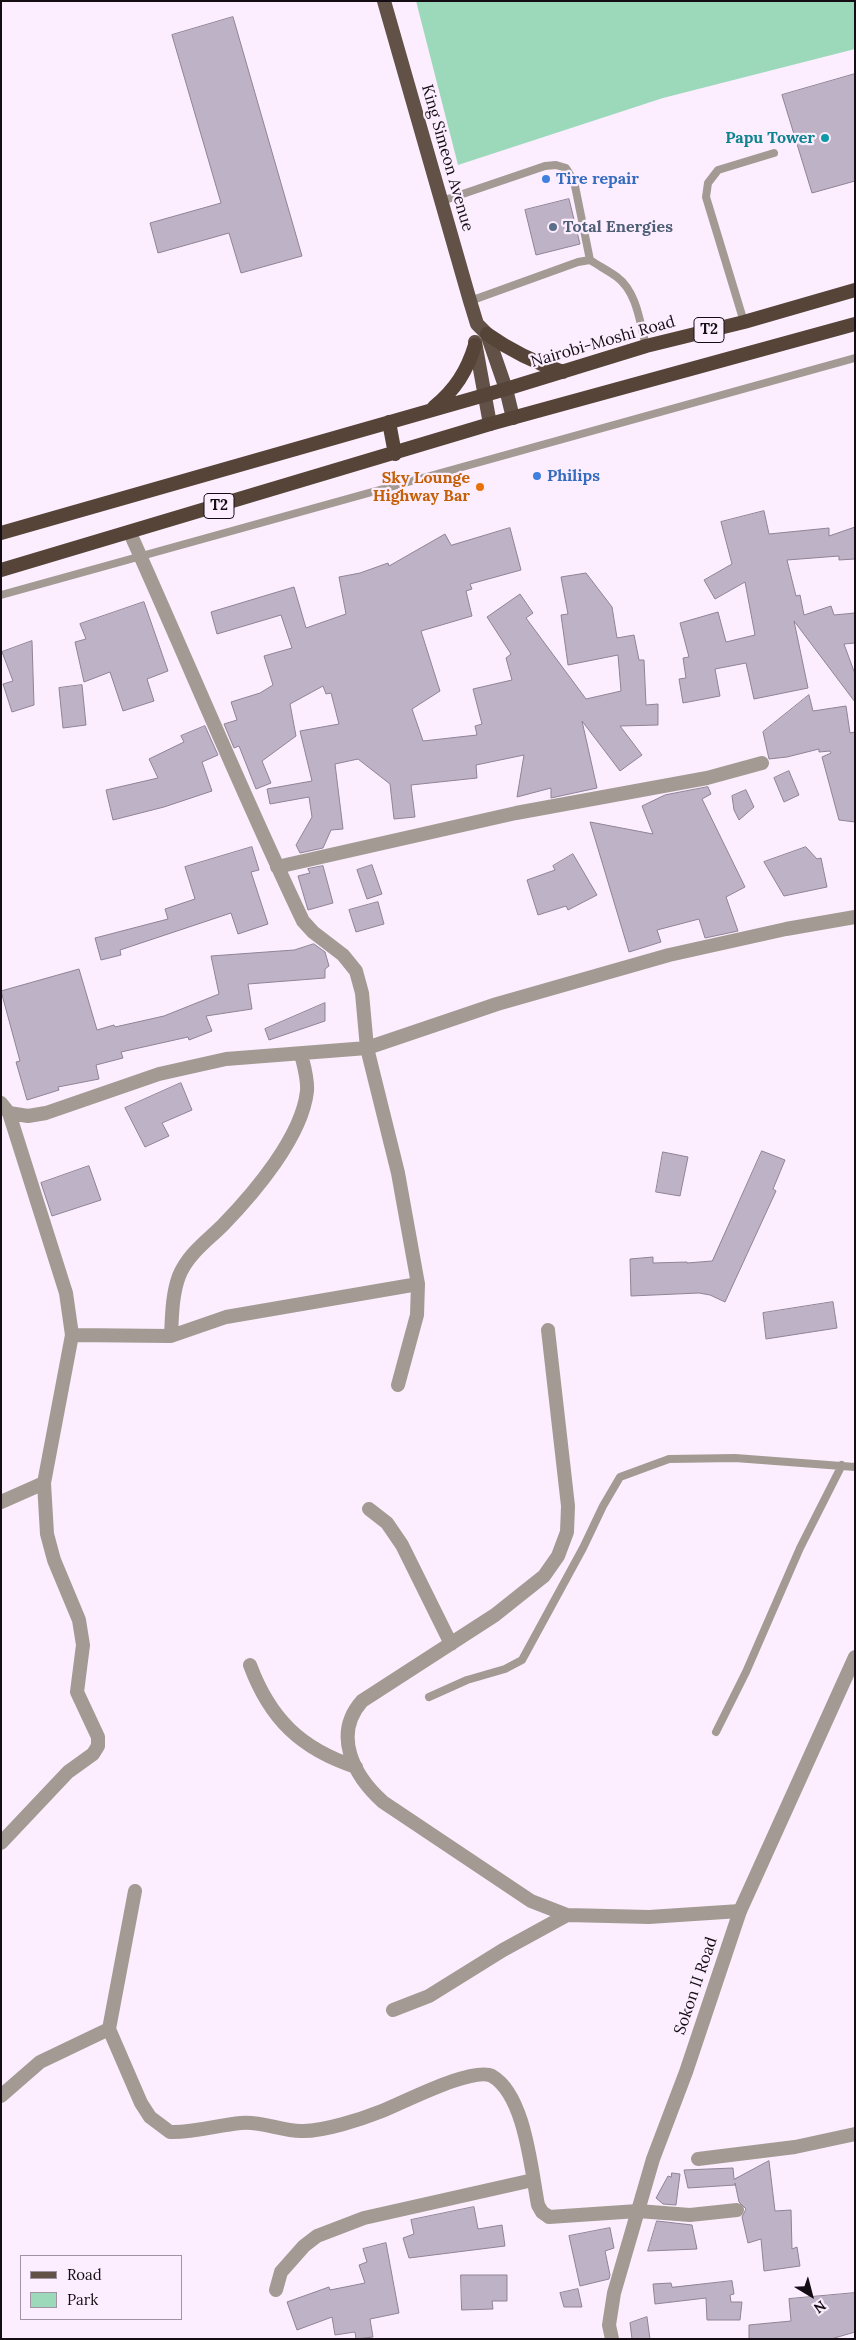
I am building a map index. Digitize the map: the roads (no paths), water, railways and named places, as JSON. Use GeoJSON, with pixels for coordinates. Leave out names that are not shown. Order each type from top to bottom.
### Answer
{"type":"FeatureCollection","features":[{"type":"Feature","properties":{"kind":"highway","name":"Nairobi-Moshi Road"},"geometry":{"type":"LineString","coordinates":[[506,389],[646,346],[744,322],[855,290]]}},
{"type":"Feature","properties":{"kind":"highway","name":"T2"},"geometry":{"type":"LineString","coordinates":[[1,570],[395,454],[490,424],[855,324]]}},
{"type":"Feature","properties":{"kind":"highway"},"geometry":{"type":"LineString","coordinates":[[487,334],[506,347],[545,366],[564,372]]}},
{"type":"Feature","properties":{"kind":"highway"},"geometry":{"type":"LineString","coordinates":[[432,409],[459,382],[469,364],[475,345]]}},
{"type":"Feature","properties":{"kind":"highway","name":"T2"},"geometry":{"type":"LineString","coordinates":[[1,533],[506,389]]}},
{"type":"Feature","properties":{"kind":"highway"},"geometry":{"type":"LineString","coordinates":[[389,422],[395,454]]}},
{"type":"Feature","properties":{"kind":"main road","name":"King Simeon Avenue"},"geometry":{"type":"LineString","coordinates":[[384,1],[477,324]]}},
{"type":"Feature","properties":{"kind":"main road"},"geometry":{"type":"LineString","coordinates":[[477,324],[487,334],[506,389],[513,418]]}},
{"type":"Feature","properties":{"kind":"main road"},"geometry":{"type":"LineString","coordinates":[[477,324],[475,345],[490,424]]}},
{"type":"Feature","properties":{"kind":"street"},"geometry":{"type":"LineString","coordinates":[[130,532],[184,658],[209,710],[238,781],[303,921],[313,932],[343,955],[356,971],[362,993],[367,1048],[398,1172],[418,1284],[417,1315],[398,1385]]}},
{"type":"Feature","properties":{"kind":"street"},"geometry":{"type":"LineString","coordinates":[[277,867],[516,813],[707,778],[762,762]]}},
{"type":"Feature","properties":{"kind":"street"},"geometry":{"type":"LineString","coordinates":[[5,1108],[28,1116],[46,1113],[159,1074],[226,1059],[367,1048],[498,1004],[669,955],[786,929],[855,917]]}},
{"type":"Feature","properties":{"kind":"street"},"geometry":{"type":"LineString","coordinates":[[171,1336],[174,1298],[180,1276],[192,1255],[233,1215],[270,1171],[286,1145],[302,1112],[307,1092],[302,1054]]}},
{"type":"Feature","properties":{"kind":"street"},"geometry":{"type":"LineString","coordinates":[[1,1843],[51,1788],[68,1772],[93,1754],[98,1746],[98,1737],[77,1692],[83,1645],[79,1620],[54,1560],[47,1534],[44,1483],[72,1335],[66,1293],[5,1108]]}},
{"type":"Feature","properties":{"kind":"street"},"geometry":{"type":"LineString","coordinates":[[72,1335],[171,1336],[226,1317],[418,1284]]}},
{"type":"Feature","properties":{"kind":"street"},"geometry":{"type":"LineString","coordinates":[[548,1330],[568,1506],[567,1532],[558,1556],[544,1576],[495,1615],[362,1701],[353,1711],[348,1722],[349,1752],[367,1788],[383,1802],[530,1901],[567,1915],[649,1917],[740,1911]]}},
{"type":"Feature","properties":{"kind":"street"},"geometry":{"type":"LineString","coordinates":[[1,1502],[44,1483]]}},
{"type":"Feature","properties":{"kind":"street"},"geometry":{"type":"LineString","coordinates":[[369,1509],[387,1523],[402,1545],[451,1644]]}},
{"type":"Feature","properties":{"kind":"street","name":"Sokon II Road"},"geometry":{"type":"LineString","coordinates":[[612,2339],[609,2325],[614,2293],[653,2159],[686,2072],[740,1911],[855,1657]]}},
{"type":"Feature","properties":{"kind":"street"},"geometry":{"type":"LineString","coordinates":[[250,1665],[259,1689],[274,1714],[303,1741],[328,1758],[356,1767]]}},
{"type":"Feature","properties":{"kind":"street"},"geometry":{"type":"LineString","coordinates":[[135,1891],[110,2029],[140,2103],[150,2117],[170,2132],[242,2123],[262,2123],[302,2131],[355,2121],[461,2077],[490,2075],[503,2084],[515,2103],[538,2205],[542,2212],[549,2217],[638,2211],[690,2215],[737,2210]]}},
{"type":"Feature","properties":{"kind":"street"},"geometry":{"type":"LineString","coordinates":[[392,2010],[429,1996],[504,1950],[567,1915]]}},
{"type":"Feature","properties":{"kind":"street"},"geometry":{"type":"LineString","coordinates":[[1,2096],[40,2062],[110,2029]]}},
{"type":"Feature","properties":{"kind":"street"},"geometry":{"type":"LineString","coordinates":[[698,2159],[795,2147],[855,2134]]}},
{"type":"Feature","properties":{"kind":"street"},"geometry":{"type":"LineString","coordinates":[[276,2290],[281,2272],[304,2246],[317,2236],[364,2218],[533,2180]]}},
{"type":"Feature","properties":{"kind":"lane"},"geometry":{"type":"LineString","coordinates":[[744,322],[706,197],[708,183],[718,170],[774,153]]}},
{"type":"Feature","properties":{"kind":"lane"},"geometry":{"type":"LineString","coordinates":[[442,202],[545,166],[566,168],[574,181],[590,260]]}},
{"type":"Feature","properties":{"kind":"lane"},"geometry":{"type":"LineString","coordinates":[[470,301],[578,262],[590,260],[618,278],[628,290],[634,302],[646,346]]}},
{"type":"Feature","properties":{"kind":"lane"},"geometry":{"type":"LineString","coordinates":[[1,595],[855,358]]}},
{"type":"Feature","properties":{"kind":"lane"},"geometry":{"type":"LineString","coordinates":[[429,1697],[467,1680],[505,1669],[522,1660],[620,1477],[669,1459],[735,1458],[855,1467]]}},
{"type":"Feature","properties":{"kind":"lane"},"geometry":{"type":"LineString","coordinates":[[716,1732],[746,1672],[800,1548],[842,1465]]}},
{"type":"Feature","properties":{"kind":"place","name":"Papu Tower"},"geometry":{"type":"Point","coordinates":[825,138]}},
{"type":"Feature","properties":{"kind":"place","name":"Tire repair"},"geometry":{"type":"Point","coordinates":[546,179]}},
{"type":"Feature","properties":{"kind":"place","name":"Total Energies"},"geometry":{"type":"Point","coordinates":[553,227]}},
{"type":"Feature","properties":{"kind":"place","name":"Philips"},"geometry":{"type":"Point","coordinates":[537,476]}},
{"type":"Feature","properties":{"kind":"place","name":"Sky Lounge Highway Bar"},"geometry":{"type":"Point","coordinates":[480,487]}}]}
